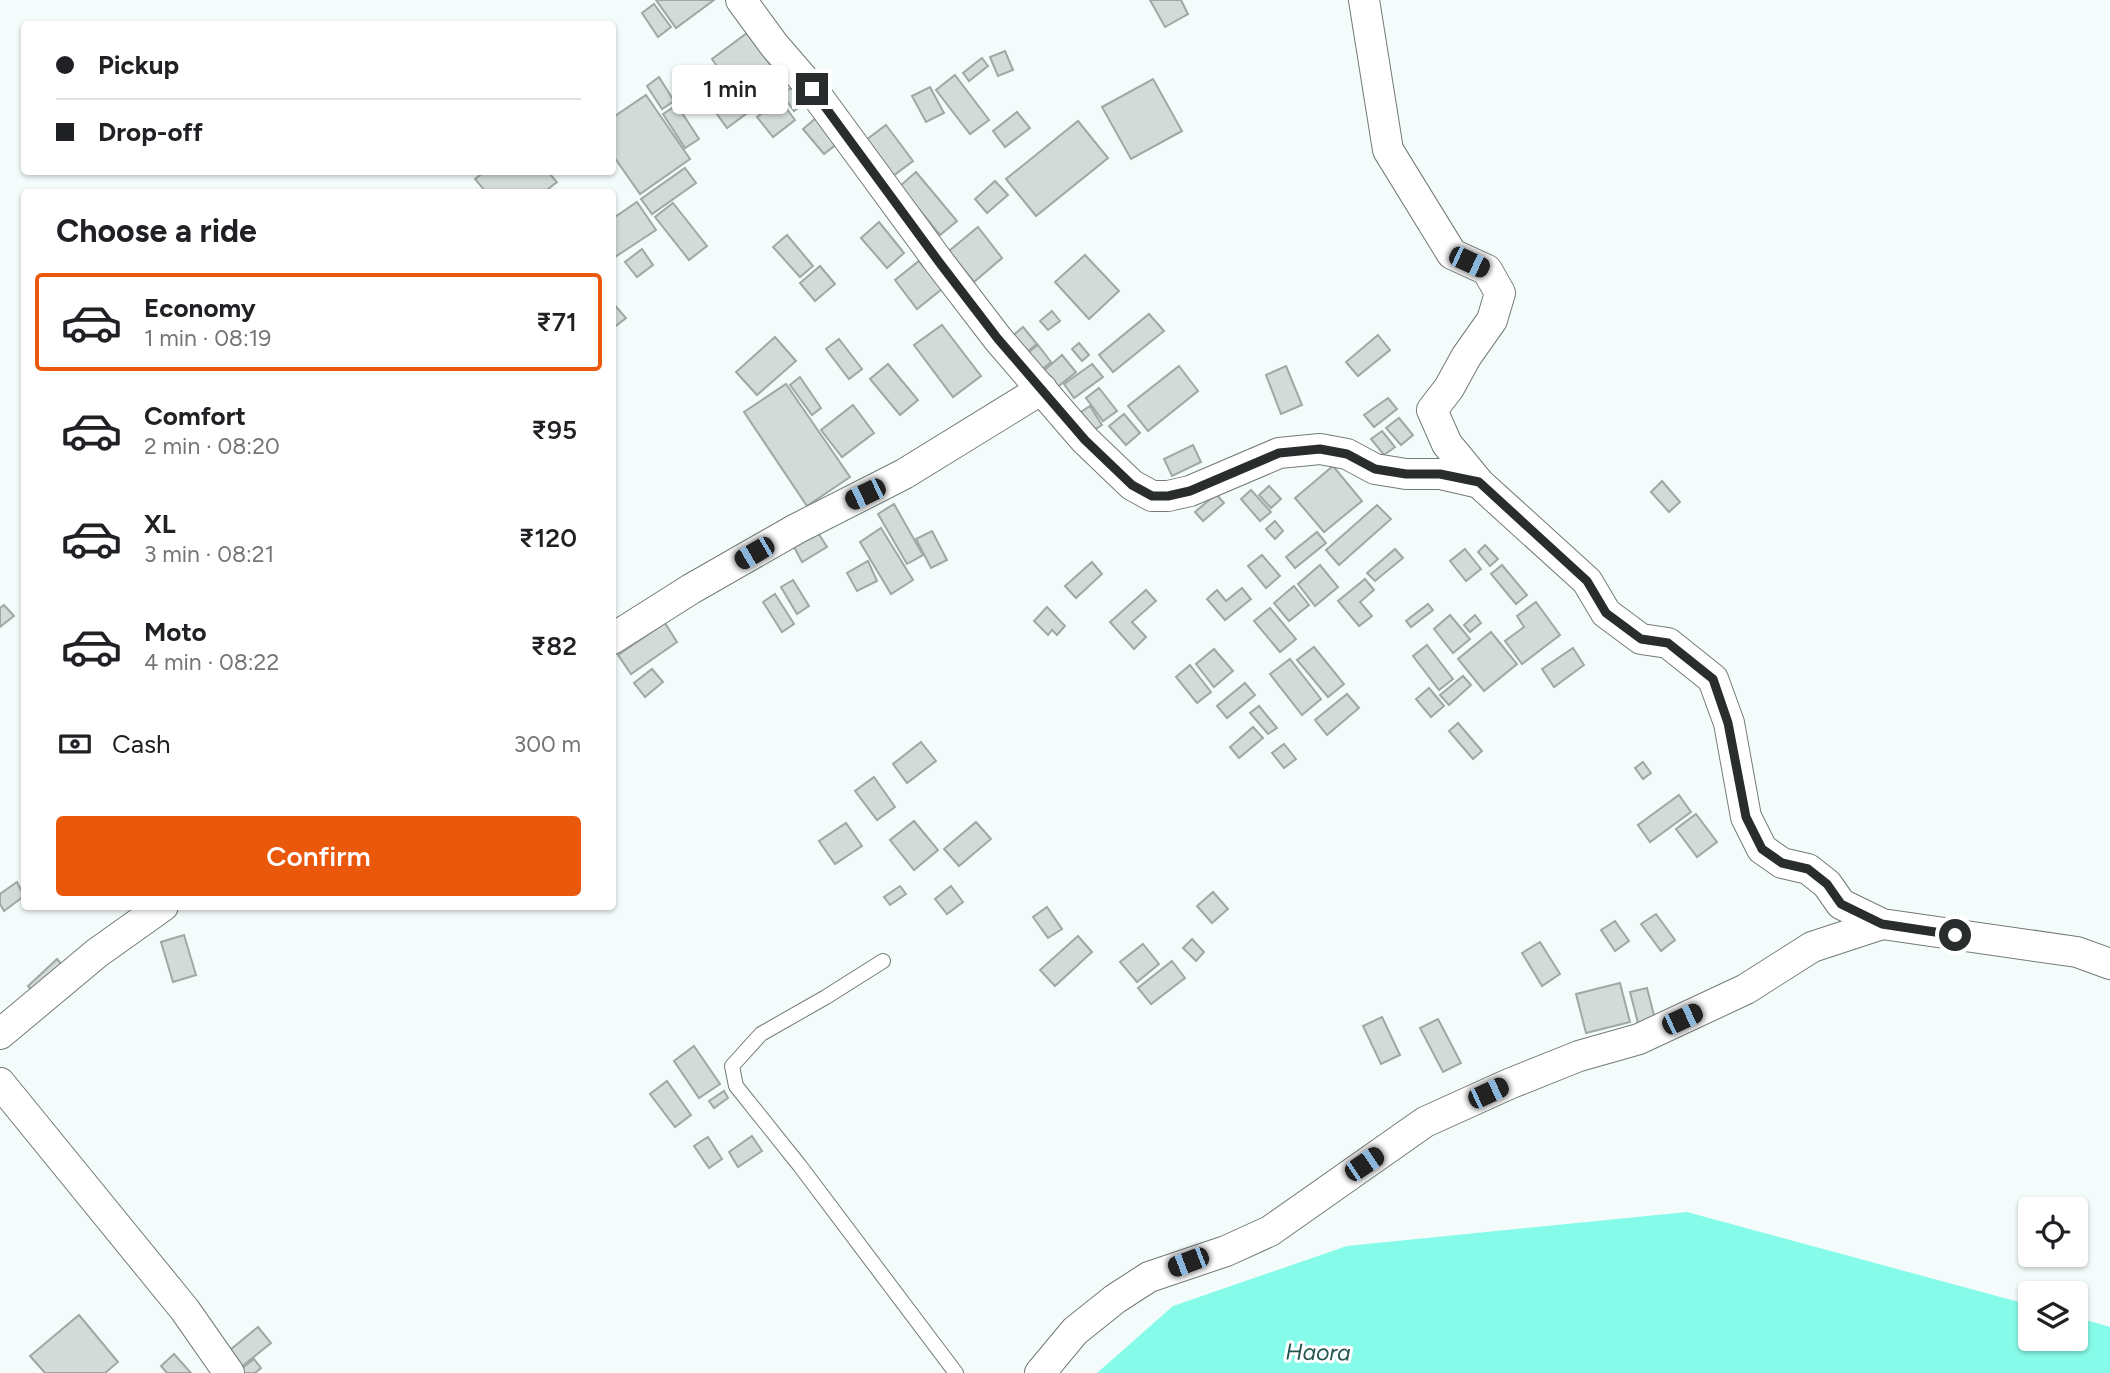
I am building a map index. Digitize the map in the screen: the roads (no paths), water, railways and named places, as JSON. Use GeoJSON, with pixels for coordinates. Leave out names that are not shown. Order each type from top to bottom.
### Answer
{"type":"FeatureCollection","features":[{"type":"Feature","properties":{"kind":"street"},"geometry":{"type":"LineString","coordinates":[[741,0],[774,45],[812,89],[998,339],[1085,440],[1132,485],[1152,496],[1168,496],[1190,491],[1279,453],[1320,449],[1347,454],[1375,469],[1406,474],[1440,474],[1479,482]]}},
{"type":"Feature","properties":{"kind":"street"},"geometry":{"type":"LineString","coordinates":[[1364,0],[1388,150],[1452,254],[1487,270],[1500,293],[1492,320],[1432,410],[1447,444],[1479,482],[1587,581],[1606,613],[1641,639],[1668,643],[1713,679],[1728,723],[1746,817],[1762,849],[1782,863],[1808,869],[1827,884],[1841,904],[1882,924],[2077,952],[2110,964]]}},
{"type":"Feature","properties":{"kind":"street"},"geometry":{"type":"LineString","coordinates":[[616,636],[691,589],[796,529],[904,474],[1042,389]]}},
{"type":"Feature","properties":{"kind":"street"},"geometry":{"type":"LineString","coordinates":[[0,1034],[97,953],[157,910]]}},
{"type":"Feature","properties":{"kind":"street"},"geometry":{"type":"LineString","coordinates":[[1040,1373],[1075,1331],[1115,1298],[1149,1277],[1226,1251],[1270,1231],[1425,1122],[1578,1056],[1639,1039],[1746,989],[1812,947],[1882,924]]}},
{"type":"Feature","properties":{"kind":"street"},"geometry":{"type":"LineString","coordinates":[[0,1083],[185,1310],[229,1373]]}},
{"type":"Feature","properties":{"kind":"lane"},"geometry":{"type":"LineString","coordinates":[[883,961],[761,1034],[732,1066],[736,1086],[747,1102],[800,1166],[956,1373]]}},
{"type":"Feature","properties":{"kind":"water","name":"Haora"},"geometry":{"type":"Polygon","coordinates":[[[1687,1212],[2018,1302],[2018,1351],[2088,1351],[2088,1321],[2110,1327],[2110,1373],[1097,1373],[1173,1306],[1347,1246],[1687,1212]]]}}]}
